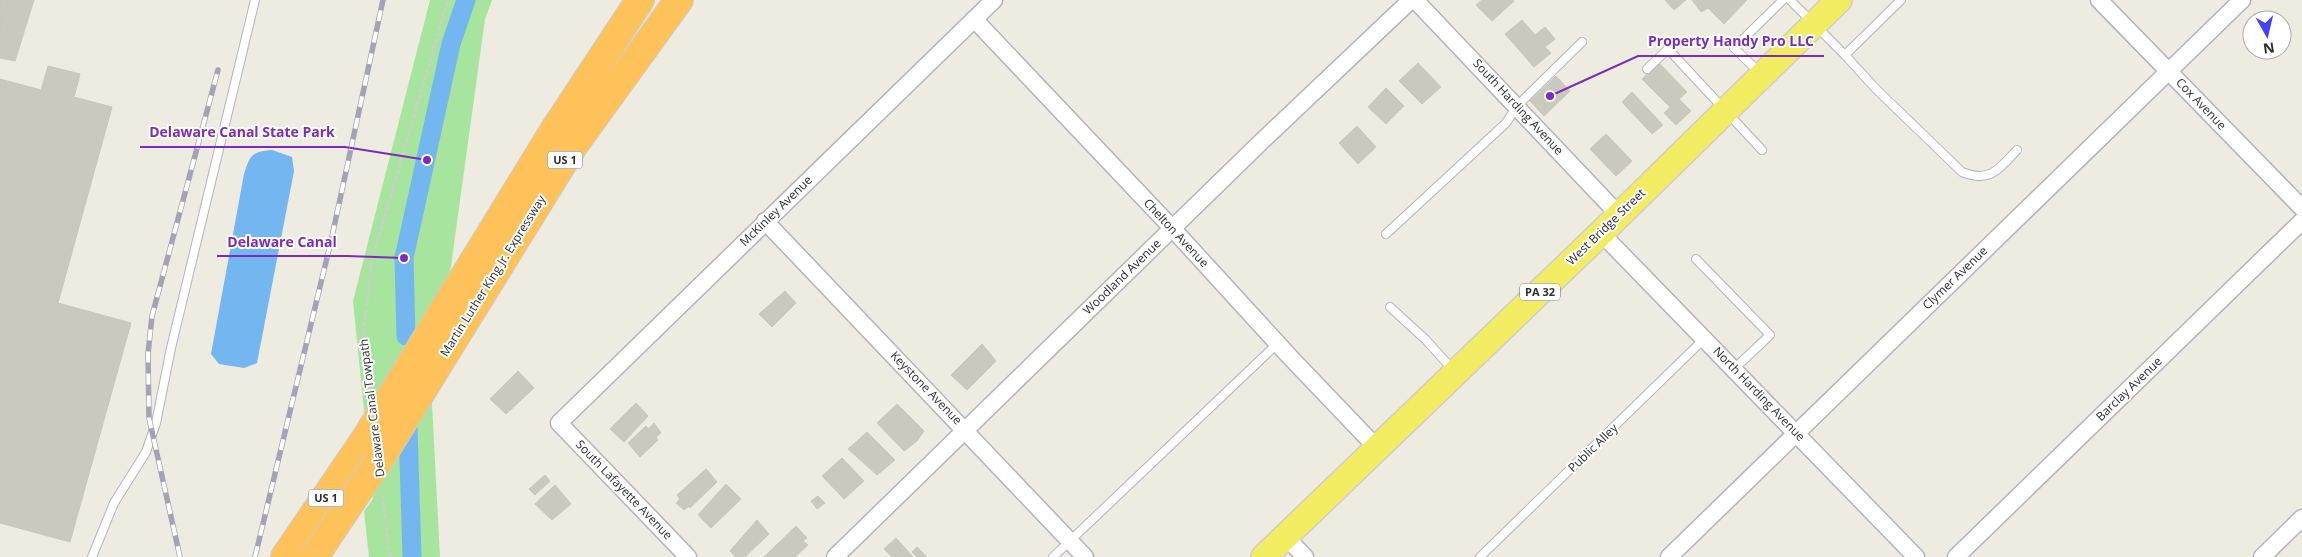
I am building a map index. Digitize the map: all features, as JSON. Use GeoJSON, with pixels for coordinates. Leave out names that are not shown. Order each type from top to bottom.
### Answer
{"type":"FeatureCollection","features":[{"type":"Feature","properties":{"kind":"highway","name":"Martin Luther King Jr. Expressway"},"geometry":{"type":"LineString","coordinates":[[314,557],[385,451],[452,320],[553,132],[640,0]]}},
{"type":"Feature","properties":{"kind":"highway","name":"Martin Luther King Jr. Expressway"},"geometry":{"type":"LineString","coordinates":[[285,557],[361,446],[679,0]]}},
{"type":"Feature","properties":{"kind":"main road","name":"West Bridge Street"},"geometry":{"type":"LineString","coordinates":[[1264,557],[1620,215],[1839,0]]}},
{"type":"Feature","properties":{"kind":"street","name":"McKinley Avenue"},"geometry":{"type":"LineString","coordinates":[[559,423],[994,0]]}},
{"type":"Feature","properties":{"kind":"street","name":"South Harding Avenue"},"geometry":{"type":"LineString","coordinates":[[1413,0],[1620,215]]}},
{"type":"Feature","properties":{"kind":"street","name":"Woodland Avenue"},"geometry":{"type":"LineString","coordinates":[[835,557],[1172,228],[1413,0]]}},
{"type":"Feature","properties":{"kind":"street","name":"Cox Avenue"},"geometry":{"type":"LineString","coordinates":[[2099,0],[2302,208]]}},
{"type":"Feature","properties":{"kind":"street","name":"Clymer Avenue"},"geometry":{"type":"LineString","coordinates":[[1669,557],[2242,0]]}},
{"type":"Feature","properties":{"kind":"street","name":"Chelton Avenue"},"geometry":{"type":"LineString","coordinates":[[974,19],[1377,448]]}},
{"type":"Feature","properties":{"kind":"street","name":"Keystone Avenue"},"geometry":{"type":"LineString","coordinates":[[766,221],[1085,557]]}},
{"type":"Feature","properties":{"kind":"street","name":"Barclay Avenue"},"geometry":{"type":"LineString","coordinates":[[1956,557],[2302,221]]}},
{"type":"Feature","properties":{"kind":"street","name":"North Harding Avenue"},"geometry":{"type":"LineString","coordinates":[[1601,233],[1916,557]]}},
{"type":"Feature","properties":{"kind":"street","name":"South Lafayette Avenue"},"geometry":{"type":"LineString","coordinates":[[559,423],[688,557]]}},
{"type":"Feature","properties":{"kind":"street"},"geometry":{"type":"LineString","coordinates":[[2262,557],[2302,518]]}},
{"type":"Feature","properties":{"kind":"street"},"geometry":{"type":"LineString","coordinates":[[1285,536],[1305,557]]}},
{"type":"Feature","properties":{"kind":"lane"},"geometry":{"type":"LineString","coordinates":[[92,557],[114,503],[146,452],[156,423],[171,348],[255,0]]}},
{"type":"Feature","properties":{"kind":"lane"},"geometry":{"type":"LineString","coordinates":[[1762,75],[1734,48],[1783,0]]}},
{"type":"Feature","properties":{"kind":"lane"},"geometry":{"type":"LineString","coordinates":[[1790,0],[1962,172],[1976,178],[1988,176],[2017,150]]}},
{"type":"Feature","properties":{"kind":"lane"},"geometry":{"type":"LineString","coordinates":[[1845,55],[1901,0]]}},
{"type":"Feature","properties":{"kind":"lane"},"geometry":{"type":"LineString","coordinates":[[1386,234],[1506,123],[1517,106],[1582,42]]}},
{"type":"Feature","properties":{"kind":"lane"},"geometry":{"type":"LineString","coordinates":[[1646,69],[1668,49],[1762,150]]}},
{"type":"Feature","properties":{"kind":"lane"},"geometry":{"type":"LineString","coordinates":[[1696,259],[1770,335],[1734,369]]}},
{"type":"Feature","properties":{"kind":"lane"},"geometry":{"type":"LineString","coordinates":[[1390,307],[1426,340],[1456,372]]}},
{"type":"Feature","properties":{"kind":"lane","name":"Public Alley"},"geometry":{"type":"LineString","coordinates":[[1480,557],[1705,338]]}},
{"type":"Feature","properties":{"kind":"lane"},"geometry":{"type":"LineString","coordinates":[[1053,557],[1278,344]]}},
{"type":"Feature","properties":{"kind":"path","name":"Delaware Canal Towpath"},"geometry":{"type":"LineString","coordinates":[[370,395],[363,338],[372,260],[448,0]]}},
{"type":"Feature","properties":{"kind":"path","name":"Delaware Canal Towpath"},"geometry":{"type":"LineString","coordinates":[[382,490],[390,557]]}},
{"type":"Feature","properties":{"kind":"green space"},"geometry":{"type":"Polygon","coordinates":[[[430,0],[492,0],[485,19],[432,404],[440,557],[369,557],[364,511],[373,499],[353,301],[430,0]]]}},
{"type":"Feature","properties":{"kind":"water"},"geometry":{"type":"Polygon","coordinates":[[[272,150],[292,157],[294,171],[257,363],[244,368],[219,364],[211,354],[244,174],[250,159],[255,153],[272,150]]]}},
{"type":"Feature","properties":{"kind":"building"},"geometry":{"type":"Polygon","coordinates":[[[0,0],[8,0],[0,29],[0,0]]]}},
{"type":"Feature","properties":{"kind":"building"},"geometry":{"type":"Polygon","coordinates":[[[8,0],[34,0],[15,61],[0,58],[0,29],[8,0]]]}},
{"type":"Feature","properties":{"kind":"building"},"geometry":{"type":"Polygon","coordinates":[[[1482,0],[1514,1],[1492,21],[1476,5],[1482,0]]]}},
{"type":"Feature","properties":{"kind":"building"},"geometry":{"type":"Polygon","coordinates":[[[1665,0],[1686,0],[1674,10],[1665,0]]]}},
{"type":"Feature","properties":{"kind":"building"},"geometry":{"type":"Polygon","coordinates":[[[1692,0],[1747,0],[1724,24],[1708,8],[1701,12],[1692,0]]]}},
{"type":"Feature","properties":{"kind":"building"},"geometry":{"type":"Polygon","coordinates":[[[1522,20],[1535,35],[1545,27],[1555,39],[1545,47],[1551,53],[1534,67],[1505,34],[1522,20]]]}},
{"type":"Feature","properties":{"kind":"building"},"geometry":{"type":"Polygon","coordinates":[[[1418,63],[1441,87],[1422,104],[1399,81],[1418,63]]]}},
{"type":"Feature","properties":{"kind":"building"},"geometry":{"type":"Polygon","coordinates":[[[1659,63],[1687,92],[1679,99],[1691,111],[1676,125],[1664,113],[1670,107],[1642,79],[1659,63]]]}},
{"type":"Feature","properties":{"kind":"building"},"geometry":{"type":"Polygon","coordinates":[[[48,66],[80,74],[74,97],[112,107],[58,303],[131,323],[70,542],[0,523],[0,79],[41,90],[48,66]]]}},
{"type":"Feature","properties":{"kind":"building"},"geometry":{"type":"Polygon","coordinates":[[[1556,76],[1570,91],[1544,116],[1530,101],[1556,76]]]}},
{"type":"Feature","properties":{"kind":"building"},"geometry":{"type":"Polygon","coordinates":[[[1386,88],[1404,106],[1386,124],[1368,107],[1386,88]]]}},
{"type":"Feature","properties":{"kind":"building"},"geometry":{"type":"Polygon","coordinates":[[[1632,92],[1663,125],[1652,134],[1622,102],[1632,92]]]}},
{"type":"Feature","properties":{"kind":"building"},"geometry":{"type":"Polygon","coordinates":[[[1357,126],[1376,147],[1358,164],[1339,143],[1357,126]]]}},
{"type":"Feature","properties":{"kind":"building"},"geometry":{"type":"Polygon","coordinates":[[[1606,134],[1632,161],[1616,176],[1590,149],[1606,134]]]}},
{"type":"Feature","properties":{"kind":"building"},"geometry":{"type":"Polygon","coordinates":[[[785,291],[796,303],[772,327],[759,314],[785,291]]]}},
{"type":"Feature","properties":{"kind":"building"},"geometry":{"type":"Polygon","coordinates":[[[982,344],[996,361],[967,390],[951,375],[982,344]]]}},
{"type":"Feature","properties":{"kind":"building"},"geometry":{"type":"Polygon","coordinates":[[[518,371],[534,388],[506,414],[490,399],[518,371]]]}},
{"type":"Feature","properties":{"kind":"building"},"geometry":{"type":"Polygon","coordinates":[[[636,403],[648,416],[624,442],[610,429],[636,403]]]}},
{"type":"Feature","properties":{"kind":"building"},"geometry":{"type":"Polygon","coordinates":[[[897,404],[924,431],[917,441],[904,451],[877,423],[897,404]]]}},
{"type":"Feature","properties":{"kind":"building"},"geometry":{"type":"Polygon","coordinates":[[[654,423],[661,433],[656,437],[658,440],[640,457],[628,443],[646,426],[648,429],[654,423]]]}},
{"type":"Feature","properties":{"kind":"building"},"geometry":{"type":"Polygon","coordinates":[[[867,432],[895,460],[877,475],[848,449],[867,432]]]}},
{"type":"Feature","properties":{"kind":"building"},"geometry":{"type":"Polygon","coordinates":[[[842,458],[864,481],[844,499],[822,476],[842,458]]]}},
{"type":"Feature","properties":{"kind":"building"},"geometry":{"type":"Polygon","coordinates":[[[706,469],[717,482],[690,508],[689,506],[684,510],[676,503],[680,499],[677,495],[706,469]]]}},
{"type":"Feature","properties":{"kind":"building"},"geometry":{"type":"Polygon","coordinates":[[[545,475],[550,481],[535,495],[529,489],[545,475]]]}},
{"type":"Feature","properties":{"kind":"building"},"geometry":{"type":"Polygon","coordinates":[[[726,484],[741,499],[711,528],[698,515],[726,484]]]}},
{"type":"Feature","properties":{"kind":"building"},"geometry":{"type":"Polygon","coordinates":[[[555,485],[571,504],[552,520],[535,504],[555,485]]]}},
{"type":"Feature","properties":{"kind":"building"},"geometry":{"type":"Polygon","coordinates":[[[818,496],[825,503],[817,509],[811,501],[818,496]]]}},
{"type":"Feature","properties":{"kind":"building"},"geometry":{"type":"Polygon","coordinates":[[[757,520],[769,534],[745,557],[736,557],[730,551],[757,520]]]}},
{"type":"Feature","properties":{"kind":"building"},"geometry":{"type":"Polygon","coordinates":[[[796,526],[807,538],[803,541],[808,545],[795,557],[764,557],[796,526]]]}},
{"type":"Feature","properties":{"kind":"building"},"geometry":{"type":"Polygon","coordinates":[[[896,538],[913,557],[892,557],[884,549],[896,538]]]}},
{"type":"Feature","properties":{"kind":"building"},"geometry":{"type":"Polygon","coordinates":[[[917,547],[927,557],[917,557],[912,552],[917,547]]]}},
{"type":"Feature","properties":{"kind":"waterway"},"geometry":{"type":"LineString","coordinates":[[406,336],[404,258],[451,44],[466,0]]}},
{"type":"Feature","properties":{"kind":"waterway"},"geometry":{"type":"LineString","coordinates":[[408,427],[412,557]]}},
{"type":"Feature","properties":{"kind":"railway"},"geometry":{"type":"LineString","coordinates":[[255,557],[331,241],[383,0]]}},
{"type":"Feature","properties":{"kind":"railway"},"geometry":{"type":"LineString","coordinates":[[180,557],[149,418],[148,354],[152,316],[218,70]]}},
{"type":"Feature","properties":{"kind":"place","name":"Property Handy Pro LLC"},"geometry":{"type":"Point","coordinates":[1550,96]}},
{"type":"Feature","properties":{"kind":"place","name":"Delaware Canal State Park"},"geometry":{"type":"Point","coordinates":[427,160]}},
{"type":"Feature","properties":{"kind":"place","name":"Delaware Canal"},"geometry":{"type":"Point","coordinates":[404,258]}}]}
